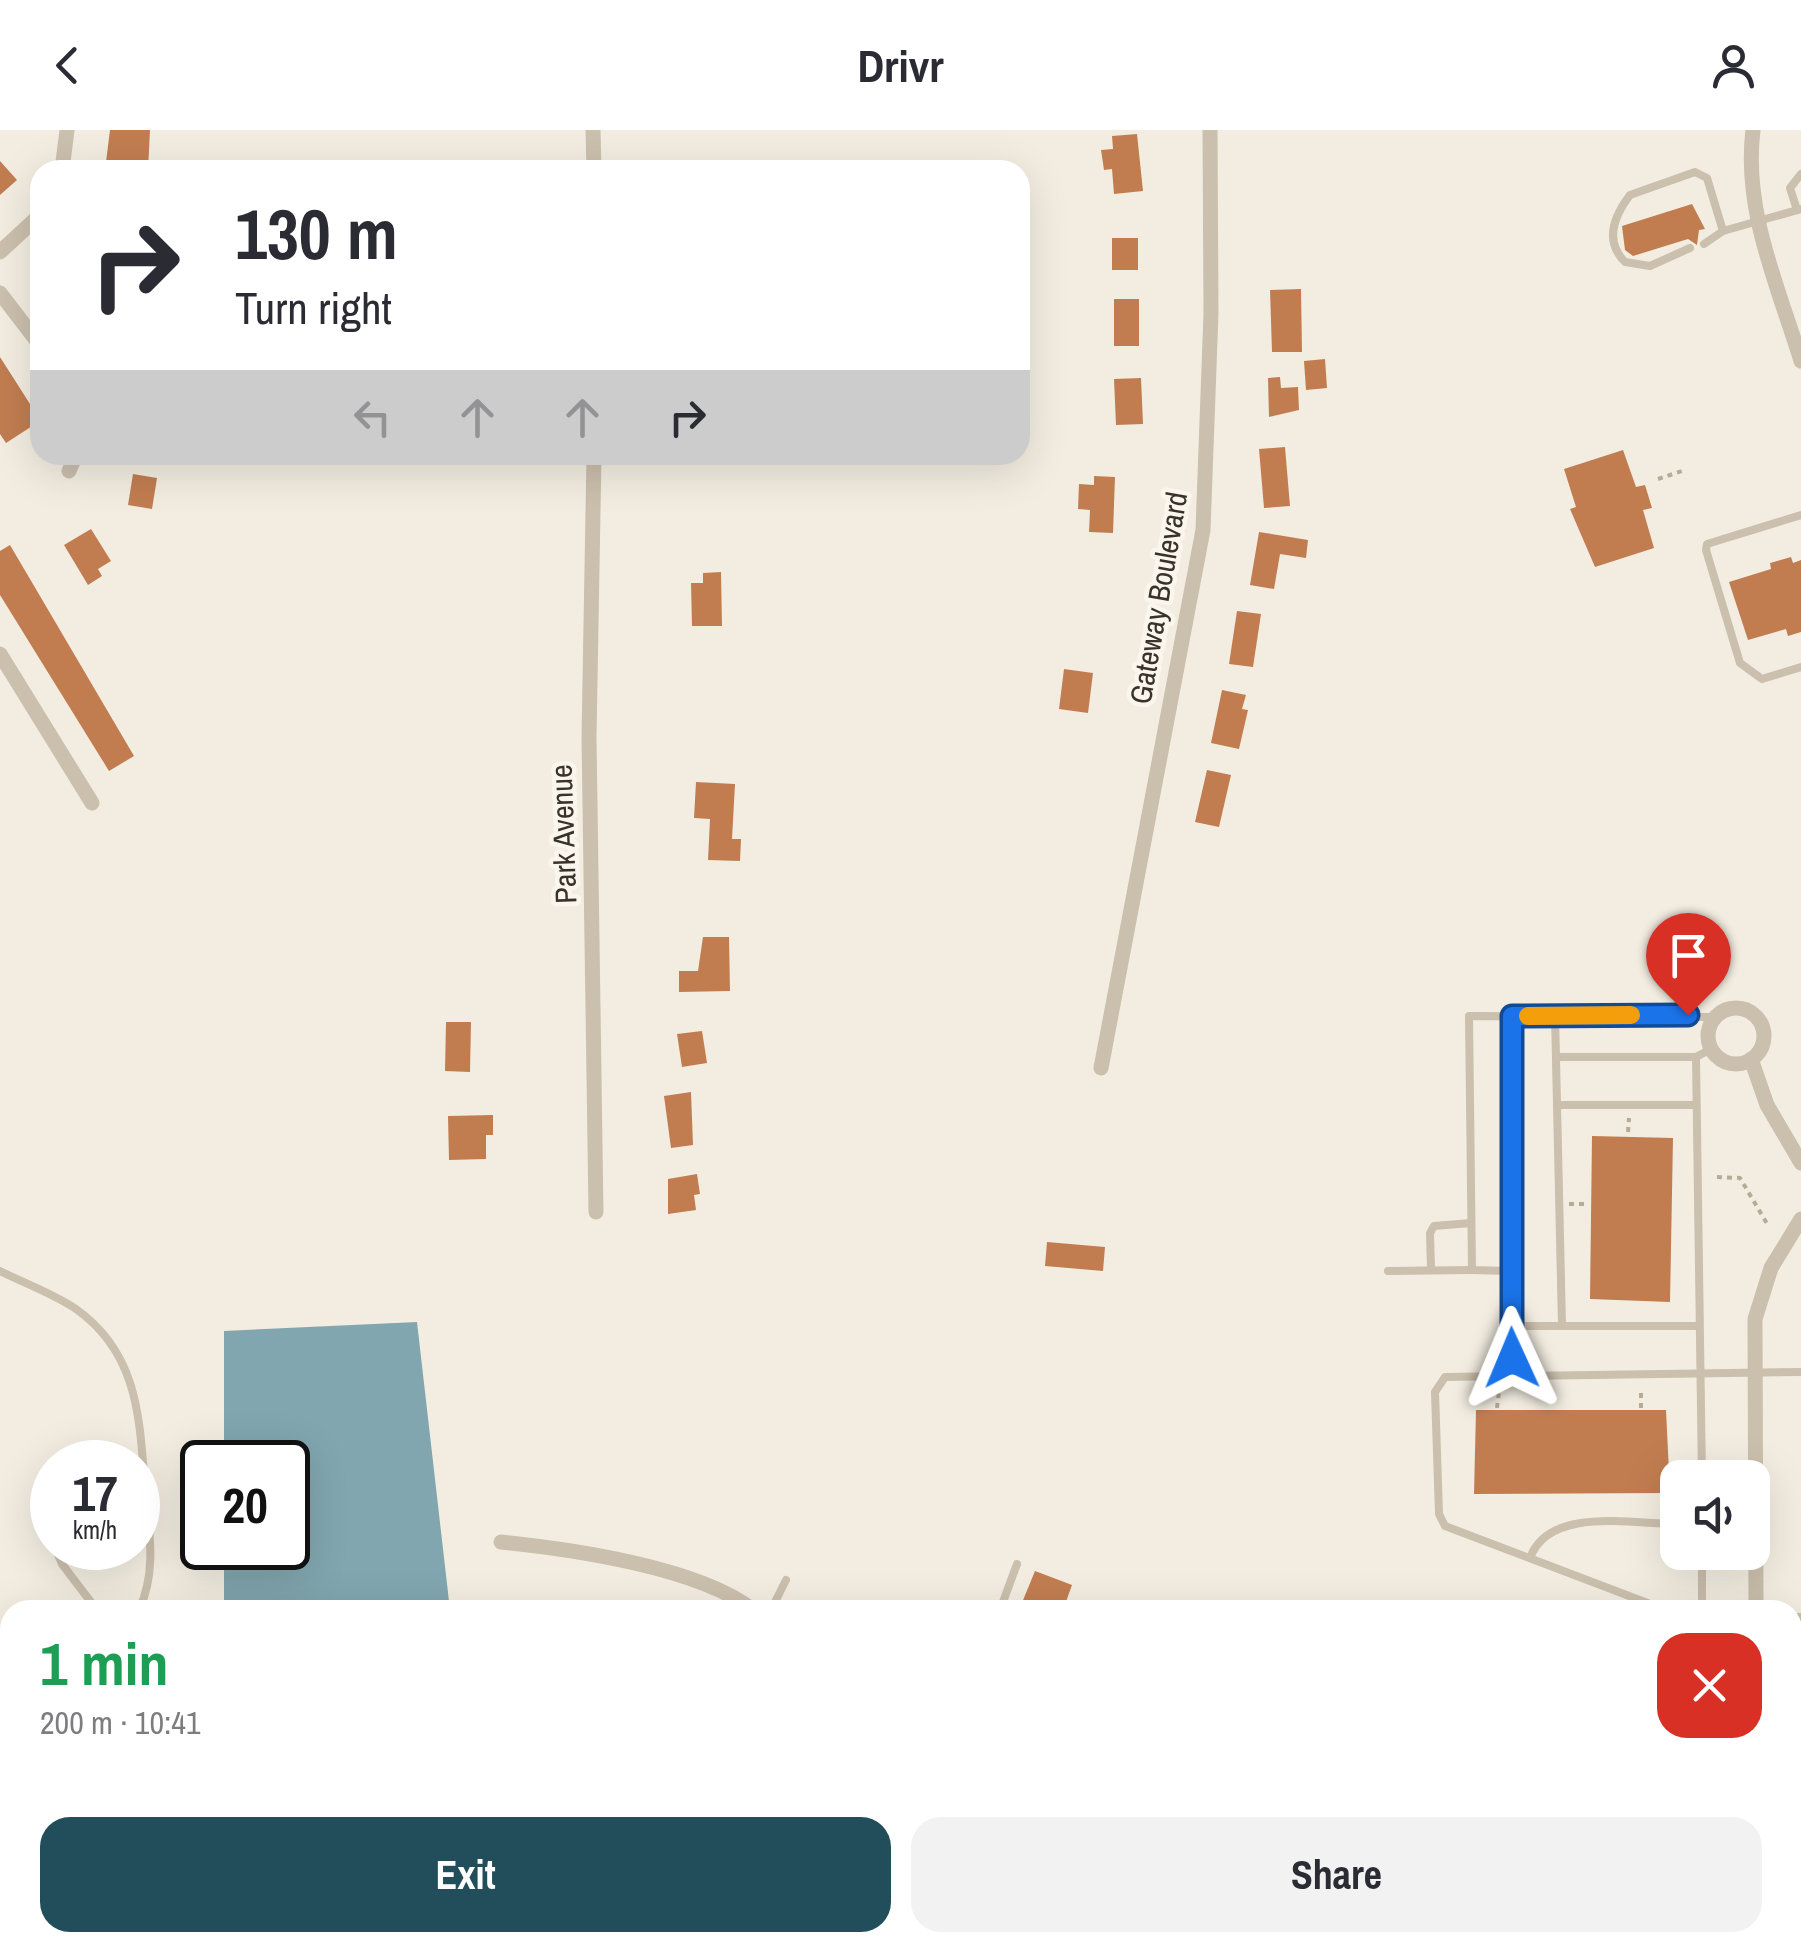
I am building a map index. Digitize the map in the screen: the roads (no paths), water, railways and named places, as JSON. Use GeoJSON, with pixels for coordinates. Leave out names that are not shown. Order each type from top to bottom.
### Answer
{"type":"FeatureCollection","features":[{"type":"Feature","properties":{"kind":"street"},"geometry":{"type":"LineString","coordinates":[[63,160],[67,130]]}},
{"type":"Feature","properties":{"kind":"street"},"geometry":{"type":"LineString","coordinates":[[594,130],[594,160]]}},
{"type":"Feature","properties":{"kind":"street","name":"Gateway Boulevard"},"geometry":{"type":"LineString","coordinates":[[1100,1068],[1203,530],[1210,313],[1210,130]]}},
{"type":"Feature","properties":{"kind":"street"},"geometry":{"type":"LineString","coordinates":[[1753,130],[1752,191],[1758,222],[1801,360]]}},
{"type":"Feature","properties":{"kind":"street"},"geometry":{"type":"LineString","coordinates":[[0,252],[30,224]]}},
{"type":"Feature","properties":{"kind":"street"},"geometry":{"type":"LineString","coordinates":[[0,293],[30,332]]}},
{"type":"Feature","properties":{"kind":"street","name":"Park Avenue"},"geometry":{"type":"LineString","coordinates":[[594,465],[589,737],[596,1212]]}},
{"type":"Feature","properties":{"kind":"street"},"geometry":{"type":"LineString","coordinates":[[0,654],[92,803]]}},
{"type":"Feature","properties":{"kind":"street"},"geometry":{"type":"LineString","coordinates":[[1742,1008],[1758,1018],[1763,1045],[1751,1060],[1733,1064],[1712,1048],[1708,1032],[1715,1017],[1742,1008]]}},
{"type":"Feature","properties":{"kind":"street"},"geometry":{"type":"LineString","coordinates":[[1751,1060],[1773,1118],[1801,1164]]}},
{"type":"Feature","properties":{"kind":"street"},"geometry":{"type":"LineString","coordinates":[[1756,1600],[1755,1319],[1784,1240],[1801,1219]]}},
{"type":"Feature","properties":{"kind":"street"},"geometry":{"type":"LineString","coordinates":[[500,1542],[567,1549],[662,1572],[710,1586],[735,1600]]}},
{"type":"Feature","properties":{"kind":"lane"},"geometry":{"type":"LineString","coordinates":[[1690,248],[1650,266],[1625,262],[1616,251],[1612,232],[1630,195],[1696,172],[1707,178],[1723,231]]}},
{"type":"Feature","properties":{"kind":"lane"},"geometry":{"type":"LineString","coordinates":[[1704,244],[1723,231],[1799,210],[1790,188],[1801,174]]}},
{"type":"Feature","properties":{"kind":"lane"},"geometry":{"type":"LineString","coordinates":[[1801,516],[1707,544],[1706,550],[1740,664],[1762,679],[1801,667]]}},
{"type":"Feature","properties":{"kind":"lane"},"geometry":{"type":"LineString","coordinates":[[1555,1015],[1562,1326]]}},
{"type":"Feature","properties":{"kind":"lane"},"geometry":{"type":"LineString","coordinates":[[1472,1270],[1469,1016],[1715,1017]]}},
{"type":"Feature","properties":{"kind":"lane"},"geometry":{"type":"LineString","coordinates":[[1512,1016],[1516,1264],[1511,1271],[1512,1375]]}},
{"type":"Feature","properties":{"kind":"lane"},"geometry":{"type":"LineString","coordinates":[[1556,1058],[1696,1057],[1712,1048]]}},
{"type":"Feature","properties":{"kind":"lane"},"geometry":{"type":"LineString","coordinates":[[1696,1057],[1702,1460]]}},
{"type":"Feature","properties":{"kind":"lane"},"geometry":{"type":"LineString","coordinates":[[1557,1105],[1696,1105]]}},
{"type":"Feature","properties":{"kind":"lane"},"geometry":{"type":"LineString","coordinates":[[1431,1270],[1430,1233],[1434,1226],[1471,1223]]}},
{"type":"Feature","properties":{"kind":"lane"},"geometry":{"type":"LineString","coordinates":[[0,1271],[78,1310],[126,1364],[135,1390],[138,1440]]}},
{"type":"Feature","properties":{"kind":"lane"},"geometry":{"type":"LineString","coordinates":[[1388,1271],[1511,1271]]}},
{"type":"Feature","properties":{"kind":"lane"},"geometry":{"type":"LineString","coordinates":[[1512,1326],[1698,1326]]}},
{"type":"Feature","properties":{"kind":"lane"},"geometry":{"type":"LineString","coordinates":[[1640,1600],[1456,1533],[1440,1514],[1434,1392],[1439,1382],[1445,1377],[1512,1375],[1801,1372]]}},
{"type":"Feature","properties":{"kind":"lane"},"geometry":{"type":"LineString","coordinates":[[1530,1558],[1536,1544],[1566,1524],[1660,1524]]}},
{"type":"Feature","properties":{"kind":"lane"},"geometry":{"type":"LineString","coordinates":[[1004,1600],[1017,1564]]}},
{"type":"Feature","properties":{"kind":"lane"},"geometry":{"type":"LineString","coordinates":[[67,1570],[89,1600]]}},
{"type":"Feature","properties":{"kind":"lane"},"geometry":{"type":"LineString","coordinates":[[144,1600],[151,1584],[150,1570]]}},
{"type":"Feature","properties":{"kind":"lane"},"geometry":{"type":"LineString","coordinates":[[1702,1570],[1702,1600]]}},
{"type":"Feature","properties":{"kind":"lane"},"geometry":{"type":"LineString","coordinates":[[776,1600],[786,1580]]}},
{"type":"Feature","properties":{"kind":"water"},"geometry":{"type":"Polygon","coordinates":[[[417,1322],[449,1600],[224,1600],[224,1570],[310,1570],[310,1440],[224,1440],[224,1331],[417,1322]]]}}]}
